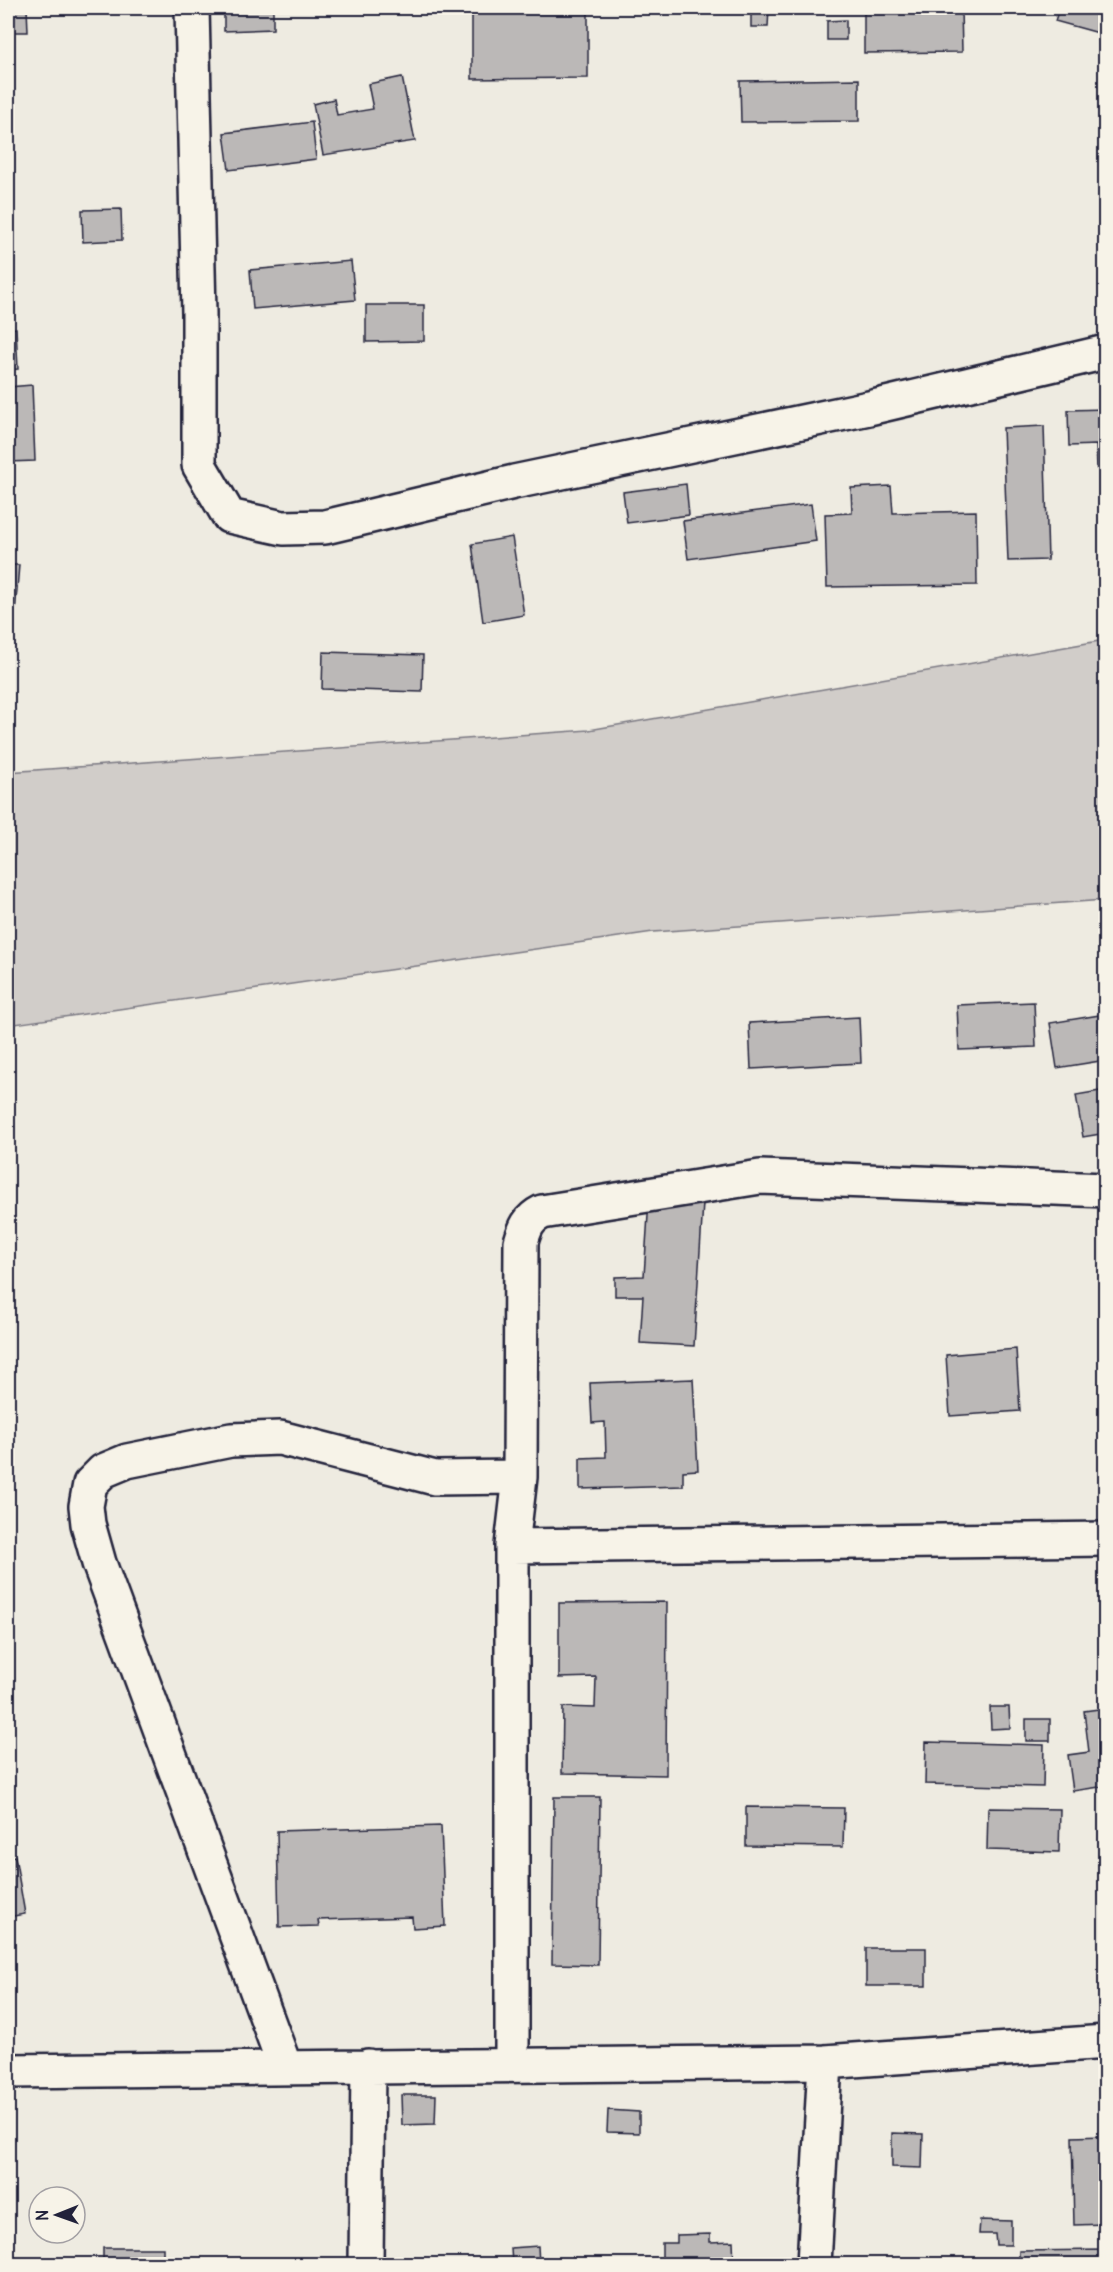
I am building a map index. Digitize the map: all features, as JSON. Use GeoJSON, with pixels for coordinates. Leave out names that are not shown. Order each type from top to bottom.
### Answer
{"type":"FeatureCollection","features":[{"type":"Feature","properties":{"kind":"street"},"geometry":{"type":"LineString","coordinates":[[192,8],[199,301],[199,465],[229,516],[283,528],[325,527],[514,482],[869,408],[1106,352]]}},
{"type":"Feature","properties":{"kind":"street"},"geometry":{"type":"LineString","coordinates":[[512,2065],[512,1546],[520,1477],[522,1242],[525,1227],[533,1217],[542,1212],[760,1177],[1106,1190]]}},
{"type":"Feature","properties":{"kind":"street"},"geometry":{"type":"LineString","coordinates":[[285,2067],[99,1563],[88,1524],[86,1506],[90,1484],[103,1472],[127,1461],[231,1440],[280,1438],[435,1478],[520,1477]]}},
{"type":"Feature","properties":{"kind":"street"},"geometry":{"type":"LineString","coordinates":[[512,1546],[1106,1539]]}},
{"type":"Feature","properties":{"kind":"street"},"geometry":{"type":"LineString","coordinates":[[8,2071],[825,2062],[1106,2042]]}},
{"type":"Feature","properties":{"kind":"street"},"geometry":{"type":"LineString","coordinates":[[814,2265],[825,2062]]}},
{"type":"Feature","properties":{"kind":"street"},"geometry":{"type":"LineString","coordinates":[[366,2265],[368,2066]]}},
{"type":"Feature","properties":{"kind":"shaded area"},"geometry":{"type":"Polygon","coordinates":[[[1105,640],[1105,900],[653,932],[8,1025],[8,772],[589,730],[1105,640]]]}},
{"type":"Feature","properties":{"kind":"building"},"geometry":{"type":"Polygon","coordinates":[[[8,8],[27,8],[28,32],[8,32],[8,8]]]}},
{"type":"Feature","properties":{"kind":"building"},"geometry":{"type":"Polygon","coordinates":[[[224,8],[273,8],[273,29],[224,31],[224,8]]]}},
{"type":"Feature","properties":{"kind":"building"},"geometry":{"type":"Polygon","coordinates":[[[523,8],[588,10],[588,78],[472,79],[472,9],[523,10],[523,8]]]}},
{"type":"Feature","properties":{"kind":"building"},"geometry":{"type":"Polygon","coordinates":[[[751,8],[769,8],[768,27],[751,27],[751,8]]]}},
{"type":"Feature","properties":{"kind":"building"},"geometry":{"type":"Polygon","coordinates":[[[864,8],[961,8],[962,52],[864,53],[864,8]]]}},
{"type":"Feature","properties":{"kind":"building"},"geometry":{"type":"Polygon","coordinates":[[[1059,8],[1106,8],[1106,35],[1055,21],[1059,8]]]}},
{"type":"Feature","properties":{"kind":"building"},"geometry":{"type":"Polygon","coordinates":[[[846,20],[846,40],[827,40],[827,21],[846,20]]]}},
{"type":"Feature","properties":{"kind":"building"},"geometry":{"type":"Polygon","coordinates":[[[402,77],[415,141],[323,155],[313,104],[334,99],[337,115],[373,109],[368,84],[402,77]]]}},
{"type":"Feature","properties":{"kind":"building"},"geometry":{"type":"Polygon","coordinates":[[[859,79],[859,121],[741,122],[740,81],[859,79]]]}},
{"type":"Feature","properties":{"kind":"building"},"geometry":{"type":"Polygon","coordinates":[[[312,122],[316,159],[229,170],[224,133],[312,122]]]}},
{"type":"Feature","properties":{"kind":"building"},"geometry":{"type":"Polygon","coordinates":[[[121,209],[122,240],[83,242],[82,210],[121,209]]]}},
{"type":"Feature","properties":{"kind":"building"},"geometry":{"type":"Polygon","coordinates":[[[351,261],[355,300],[253,309],[250,270],[351,261]]]}},
{"type":"Feature","properties":{"kind":"building"},"geometry":{"type":"Polygon","coordinates":[[[366,305],[424,305],[424,341],[366,342],[366,305]]]}},
{"type":"Feature","properties":{"kind":"building"},"geometry":{"type":"Polygon","coordinates":[[[16,328],[18,369],[8,370],[8,329],[16,328]]]}},
{"type":"Feature","properties":{"kind":"building"},"geometry":{"type":"Polygon","coordinates":[[[32,385],[35,461],[8,462],[8,387],[32,385]]]}},
{"type":"Feature","properties":{"kind":"building"},"geometry":{"type":"Polygon","coordinates":[[[1106,409],[1106,468],[1097,469],[1096,445],[1069,446],[1068,410],[1106,409]]]}},
{"type":"Feature","properties":{"kind":"building"},"geometry":{"type":"Polygon","coordinates":[[[1044,426],[1048,560],[1008,561],[1003,428],[1044,426]]]}},
{"type":"Feature","properties":{"kind":"building"},"geometry":{"type":"Polygon","coordinates":[[[686,484],[689,515],[627,523],[623,492],[686,484]]]}},
{"type":"Feature","properties":{"kind":"building"},"geometry":{"type":"Polygon","coordinates":[[[891,486],[893,513],[976,511],[977,585],[827,587],[825,514],[852,513],[851,488],[891,486]]]}},
{"type":"Feature","properties":{"kind":"building"},"geometry":{"type":"Polygon","coordinates":[[[811,504],[816,541],[688,559],[683,521],[811,504]]]}},
{"type":"Feature","properties":{"kind":"building"},"geometry":{"type":"Polygon","coordinates":[[[512,537],[524,615],[483,622],[472,544],[512,537]]]}},
{"type":"Feature","properties":{"kind":"building"},"geometry":{"type":"Polygon","coordinates":[[[8,565],[19,565],[13,637],[8,636],[8,565]]]}},
{"type":"Feature","properties":{"kind":"building"},"geometry":{"type":"Polygon","coordinates":[[[323,652],[423,655],[422,692],[322,689],[323,652]]]}},
{"type":"Feature","properties":{"kind":"building"},"geometry":{"type":"Polygon","coordinates":[[[1034,1002],[1036,1047],[959,1050],[957,1005],[1034,1002]]]}},
{"type":"Feature","properties":{"kind":"building"},"geometry":{"type":"Polygon","coordinates":[[[1106,1014],[1106,1060],[1057,1068],[1050,1023],[1106,1014]]]}},
{"type":"Feature","properties":{"kind":"building"},"geometry":{"type":"Polygon","coordinates":[[[859,1017],[861,1063],[751,1069],[749,1023],[859,1017]]]}},
{"type":"Feature","properties":{"kind":"building"},"geometry":{"type":"Polygon","coordinates":[[[1106,1090],[1106,1133],[1083,1137],[1076,1095],[1106,1090]]]}},
{"type":"Feature","properties":{"kind":"building"},"geometry":{"type":"Polygon","coordinates":[[[649,1200],[703,1203],[694,1346],[640,1343],[643,1296],[615,1296],[615,1277],[644,1276],[649,1200]]]}},
{"type":"Feature","properties":{"kind":"building"},"geometry":{"type":"Polygon","coordinates":[[[1016,1349],[1020,1411],[950,1416],[946,1355],[1016,1349]]]}},
{"type":"Feature","properties":{"kind":"building"},"geometry":{"type":"Polygon","coordinates":[[[693,1379],[698,1470],[683,1471],[683,1486],[580,1489],[580,1458],[606,1457],[605,1422],[592,1423],[590,1383],[693,1379]]]}},
{"type":"Feature","properties":{"kind":"building"},"geometry":{"type":"Polygon","coordinates":[[[667,1602],[666,1775],[562,1773],[563,1707],[595,1708],[596,1677],[559,1678],[559,1603],[667,1602]]]}},
{"type":"Feature","properties":{"kind":"building"},"geometry":{"type":"Polygon","coordinates":[[[990,1707],[1009,1707],[1010,1728],[991,1729],[990,1707]]]}},
{"type":"Feature","properties":{"kind":"building"},"geometry":{"type":"Polygon","coordinates":[[[1106,1708],[1106,1786],[1073,1791],[1068,1755],[1089,1752],[1084,1711],[1106,1708]]]}},
{"type":"Feature","properties":{"kind":"building"},"geometry":{"type":"Polygon","coordinates":[[[1026,1719],[1050,1719],[1050,1741],[1026,1741],[1026,1719]]]}},
{"type":"Feature","properties":{"kind":"building"},"geometry":{"type":"Polygon","coordinates":[[[926,1742],[1044,1745],[1043,1787],[925,1784],[926,1742]]]}},
{"type":"Feature","properties":{"kind":"building"},"geometry":{"type":"Polygon","coordinates":[[[554,1797],[600,1797],[598,1965],[552,1964],[554,1797]]]}},
{"type":"Feature","properties":{"kind":"building"},"geometry":{"type":"Polygon","coordinates":[[[746,1807],[844,1808],[843,1847],[746,1846],[746,1807]]]}},
{"type":"Feature","properties":{"kind":"building"},"geometry":{"type":"Polygon","coordinates":[[[988,1808],[1060,1809],[1059,1852],[987,1850],[988,1808]]]}},
{"type":"Feature","properties":{"kind":"building"},"geometry":{"type":"Polygon","coordinates":[[[441,1826],[445,1926],[413,1928],[412,1917],[318,1920],[319,1926],[279,1927],[277,1831],[441,1826]]]}},
{"type":"Feature","properties":{"kind":"building"},"geometry":{"type":"Polygon","coordinates":[[[15,1856],[25,1914],[8,1917],[8,1857],[15,1856]]]}},
{"type":"Feature","properties":{"kind":"building"},"geometry":{"type":"Polygon","coordinates":[[[866,1948],[926,1948],[926,1986],[866,1986],[866,1948]]]}},
{"type":"Feature","properties":{"kind":"building"},"geometry":{"type":"Polygon","coordinates":[[[401,2095],[436,2095],[435,2124],[402,2125],[401,2095]]]}},
{"type":"Feature","properties":{"kind":"building"},"geometry":{"type":"Polygon","coordinates":[[[608,2110],[639,2112],[639,2133],[607,2132],[608,2110]]]}},
{"type":"Feature","properties":{"kind":"building"},"geometry":{"type":"Polygon","coordinates":[[[892,2133],[923,2134],[922,2168],[892,2167],[892,2133]]]}},
{"type":"Feature","properties":{"kind":"building"},"geometry":{"type":"Polygon","coordinates":[[[1106,2136],[1106,2224],[1074,2225],[1072,2137],[1106,2136]]]}},
{"type":"Feature","properties":{"kind":"building"},"geometry":{"type":"Polygon","coordinates":[[[980,2220],[1011,2221],[1011,2245],[996,2245],[995,2234],[979,2234],[980,2220]]]}},
{"type":"Feature","properties":{"kind":"building"},"geometry":{"type":"Polygon","coordinates":[[[710,2234],[710,2242],[733,2241],[734,2264],[662,2264],[662,2243],[677,2243],[677,2235],[710,2234]]]}},
{"type":"Feature","properties":{"kind":"building"},"geometry":{"type":"Polygon","coordinates":[[[538,2246],[539,2264],[512,2264],[511,2248],[538,2246]]]}},
{"type":"Feature","properties":{"kind":"building"},"geometry":{"type":"Polygon","coordinates":[[[103,2248],[163,2248],[163,2264],[103,2264],[103,2248]]]}},
{"type":"Feature","properties":{"kind":"building"},"geometry":{"type":"Polygon","coordinates":[[[1106,2250],[1106,2264],[1019,2264],[1019,2251],[1106,2250]]]}}]}
